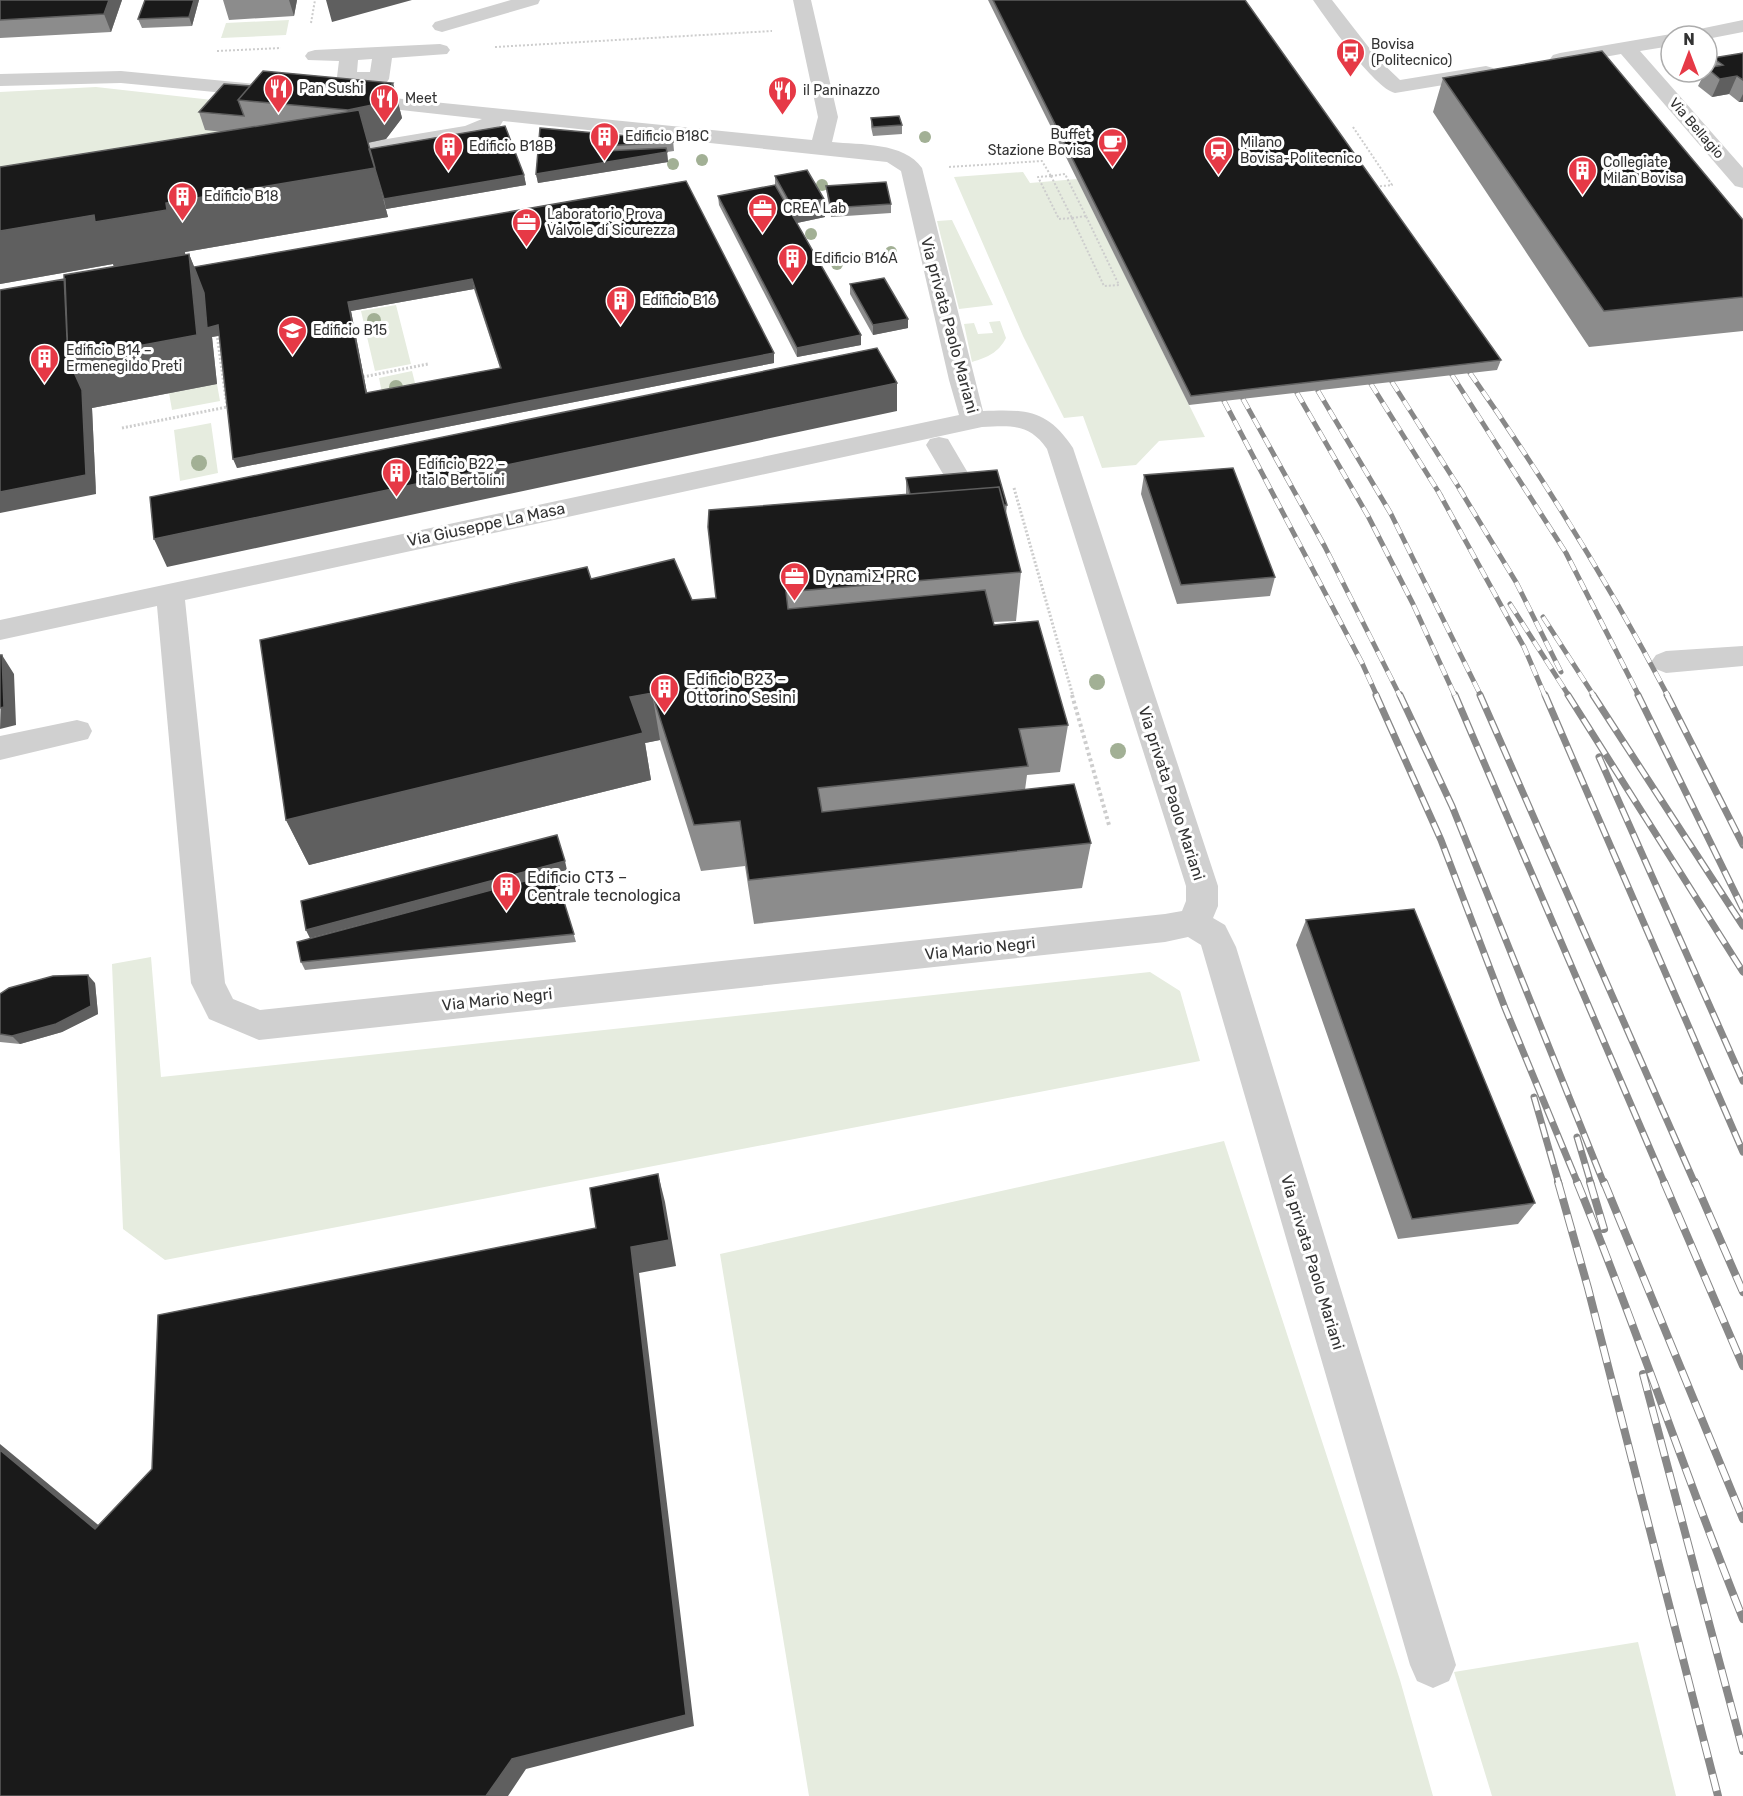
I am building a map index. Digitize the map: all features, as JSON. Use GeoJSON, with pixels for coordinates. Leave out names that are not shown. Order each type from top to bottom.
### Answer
{"type":"FeatureCollection","features":[{"type":"Feature","properties":{"kind":"street"},"geometry":{"type":"LineString","coordinates":[[442,26],[531,0]]}},
{"type":"Feature","properties":{"kind":"street"},"geometry":{"type":"LineString","coordinates":[[802,0],[828,117],[820,148]]}},
{"type":"Feature","properties":{"kind":"street"},"geometry":{"type":"LineString","coordinates":[[1322,0],[1370,62],[1395,87],[1510,68]]}},
{"type":"Feature","properties":{"kind":"street"},"geometry":{"type":"LineString","coordinates":[[1719,31],[1743,26]]}},
{"type":"Feature","properties":{"kind":"street"},"geometry":{"type":"LineString","coordinates":[[1545,62],[1659,42]]}},
{"type":"Feature","properties":{"kind":"street","name":"Via Bellagio"},"geometry":{"type":"LineString","coordinates":[[1626,48],[1743,182]]}},
{"type":"Feature","properties":{"kind":"street"},"geometry":{"type":"LineString","coordinates":[[315,56],[349,55],[347,77],[379,79],[383,53],[440,50]]}},
{"type":"Feature","properties":{"kind":"street"},"geometry":{"type":"LineString","coordinates":[[0,80],[121,77],[291,94]]}},
{"type":"Feature","properties":{"kind":"street","name":"Via privata Paolo Mariani"},"geometry":{"type":"LineString","coordinates":[[338,99],[881,153],[895,157],[911,168],[961,380],[973,420],[1026,421],[1045,429],[1060,448],[1202,886],[1204,899],[1202,912],[1192,922],[1213,935],[1219,947],[1433,1665]]}},
{"type":"Feature","properties":{"kind":"street"},"geometry":{"type":"LineString","coordinates":[[545,120],[554,99]]}},
{"type":"Feature","properties":{"kind":"street"},"geometry":{"type":"LineString","coordinates":[[310,158],[470,131],[506,117]]}},
{"type":"Feature","properties":{"kind":"street","name":"Via Giuseppe La Masa"},"geometry":{"type":"LineString","coordinates":[[0,630],[973,420]]}},
{"type":"Feature","properties":{"kind":"street"},"geometry":{"type":"LineString","coordinates":[[939,445],[955,473]]}},
{"type":"Feature","properties":{"kind":"street","name":"Via Mario Negri"},"geometry":{"type":"LineString","coordinates":[[170,593],[208,983],[222,1009],[259,1025],[1154,929],[1192,922]]}},
{"type":"Feature","properties":{"kind":"street"},"geometry":{"type":"LineString","coordinates":[[1665,662],[1743,656]]}},
{"type":"Feature","properties":{"kind":"street"},"geometry":{"type":"LineString","coordinates":[[0,748],[77,731]]}},
{"type":"Feature","properties":{"kind":"path"},"geometry":{"type":"LineString","coordinates":[[440,50],[808,29]]}},
{"type":"Feature","properties":{"kind":"path"},"geometry":{"type":"LineString","coordinates":[[1353,127],[1392,185],[1368,187]]}},
{"type":"Feature","properties":{"kind":"path"},"geometry":{"type":"LineString","coordinates":[[939,168],[1042,161],[1052,176],[1104,286],[1119,285],[1087,216],[1065,174],[1052,176],[1038,177],[1059,219],[1087,216]]}},
{"type":"Feature","properties":{"kind":"path"},"geometry":{"type":"LineString","coordinates":[[122,428],[228,407],[216,326]]}},
{"type":"Feature","properties":{"kind":"path"},"geometry":{"type":"LineString","coordinates":[[363,377],[428,364]]}},
{"type":"Feature","properties":{"kind":"path"},"geometry":{"type":"LineString","coordinates":[[1014,488],[1109,825]]}},
{"type":"Feature","properties":{"kind":"shaded area"},"geometry":{"type":"Polygon","coordinates":[[[289,20],[286,35],[221,38],[226,23],[289,20]]]}},
{"type":"Feature","properties":{"kind":"shaded area"},"geometry":{"type":"Polygon","coordinates":[[[96,87],[230,102],[250,134],[0,200],[0,92],[96,87]]]}},
{"type":"Feature","properties":{"kind":"shaded area"},"geometry":{"type":"Polygon","coordinates":[[[1023,172],[1030,183],[1077,179],[1205,437],[1159,441],[1136,465],[1102,468],[1083,416],[1064,418],[1023,336],[954,177],[1023,172]]]}},
{"type":"Feature","properties":{"kind":"shaded area"},"geometry":{"type":"Polygon","coordinates":[[[952,220],[993,305],[959,309],[937,221],[952,220]]]}},
{"type":"Feature","properties":{"kind":"shaded area"},"geometry":{"type":"Polygon","coordinates":[[[396,305],[411,364],[375,371],[361,311],[396,305]]]}},
{"type":"Feature","properties":{"kind":"shaded area"},"geometry":{"type":"Polygon","coordinates":[[[1000,321],[1006,338],[1003,343],[992,354],[972,362],[964,324],[974,323],[978,334],[993,333],[989,322],[1000,321]]]}},
{"type":"Feature","properties":{"kind":"shaded area"},"geometry":{"type":"Polygon","coordinates":[[[412,371],[417,391],[383,398],[379,378],[412,371]]]}},
{"type":"Feature","properties":{"kind":"shaded area"},"geometry":{"type":"Polygon","coordinates":[[[217,384],[220,401],[172,410],[169,393],[217,384]]]}},
{"type":"Feature","properties":{"kind":"shaded area"},"geometry":{"type":"Polygon","coordinates":[[[211,423],[218,473],[180,481],[174,430],[211,423]]]}},
{"type":"Feature","properties":{"kind":"shaded area"},"geometry":{"type":"Polygon","coordinates":[[[151,957],[161,1077],[1150,972],[1180,991],[1200,1061],[165,1260],[123,1229],[112,964],[151,957]]]}},
{"type":"Feature","properties":{"kind":"shaded area"},"geometry":{"type":"Polygon","coordinates":[[[1224,1141],[1400,1680],[1433,1796],[809,1796],[720,1254],[1224,1141]]]}},
{"type":"Feature","properties":{"kind":"shaded area"},"geometry":{"type":"Polygon","coordinates":[[[1638,1642],[1676,1796],[1492,1796],[1454,1672],[1638,1642]]]}},
{"type":"Feature","properties":{"kind":"building"},"geometry":{"type":"Polygon","coordinates":[[[0,0],[109,0],[104,14],[0,20],[0,0]]]}},
{"type":"Feature","properties":{"kind":"building"},"geometry":{"type":"Polygon","coordinates":[[[145,0],[194,0],[189,17],[138,19],[145,0]]]}},
{"type":"Feature","properties":{"kind":"building"},"geometry":{"type":"Polygon","coordinates":[[[993,0],[1245,0],[1501,360],[1191,396],[993,0]]]}},
{"type":"Feature","properties":{"kind":"building","name":"Collegiate Milan Bovisa"},"geometry":{"type":"Polygon","coordinates":[[[1602,51],[1743,220],[1743,297],[1604,311],[1443,78],[1602,51]]]}},
{"type":"Feature","properties":{"kind":"building"},"geometry":{"type":"Polygon","coordinates":[[[1743,53],[1743,80],[1737,76],[1719,78],[1719,66],[1723,65],[1719,62],[1719,57],[1743,53]]]}},
{"type":"Feature","properties":{"kind":"building"},"geometry":{"type":"Polygon","coordinates":[[[263,71],[393,83],[377,104],[348,110],[238,100],[263,71]]]}},
{"type":"Feature","properties":{"kind":"building"},"geometry":{"type":"Polygon","coordinates":[[[224,84],[250,86],[238,100],[244,116],[199,112],[224,84]]]}},
{"type":"Feature","properties":{"kind":"building"},"geometry":{"type":"Polygon","coordinates":[[[359,110],[375,168],[166,203],[167,210],[95,222],[94,215],[0,231],[0,167],[359,110]]]}},
{"type":"Feature","properties":{"kind":"building"},"geometry":{"type":"Polygon","coordinates":[[[899,116],[902,125],[873,127],[871,118],[899,116]]]}},
{"type":"Feature","properties":{"kind":"building","name":"Edificio B18B"},"geometry":{"type":"Polygon","coordinates":[[[505,126],[524,175],[384,199],[369,149],[505,126]]]}},
{"type":"Feature","properties":{"kind":"building","name":"Edificio B18C"},"geometry":{"type":"Polygon","coordinates":[[[540,128],[673,140],[673,142],[605,146],[605,151],[666,148],[667,152],[536,174],[540,128]]]}},
{"type":"Feature","properties":{"kind":"building"},"geometry":{"type":"Polygon","coordinates":[[[807,170],[824,199],[791,205],[775,176],[807,170]]]}},
{"type":"Feature","properties":{"kind":"building"},"geometry":{"type":"Polygon","coordinates":[[[686,181],[774,353],[233,459],[218,325],[207,328],[204,293],[194,267],[686,181]],[[472,279],[348,302],[366,393],[501,368],[472,279]]]}},
{"type":"Feature","properties":{"kind":"building"},"geometry":{"type":"Polygon","coordinates":[[[886,182],[891,204],[831,208],[826,186],[886,182]]]}},
{"type":"Feature","properties":{"kind":"building","name":"Edificio B16A"},"geometry":{"type":"Polygon","coordinates":[[[775,185],[861,335],[797,348],[718,196],[775,185]]]}},
{"type":"Feature","properties":{"kind":"building"},"geometry":{"type":"Polygon","coordinates":[[[189,254],[197,335],[68,359],[64,275],[189,254]]]}},
{"type":"Feature","properties":{"kind":"building"},"geometry":{"type":"Polygon","coordinates":[[[884,278],[908,319],[873,325],[850,284],[884,278]]]}},
{"type":"Feature","properties":{"kind":"building","name":"Edificio B14 – Ermenegildo Preti"},"geometry":{"type":"Polygon","coordinates":[[[65,279],[68,359],[82,390],[86,475],[0,492],[0,290],[65,279]]]}},
{"type":"Feature","properties":{"kind":"building"},"geometry":{"type":"Polygon","coordinates":[[[877,348],[897,383],[154,539],[150,497],[877,348]]]}},
{"type":"Feature","properties":{"kind":"building"},"geometry":{"type":"Polygon","coordinates":[[[1233,468],[1275,577],[1181,585],[1144,475],[1233,468]]]}},
{"type":"Feature","properties":{"kind":"building"},"geometry":{"type":"Polygon","coordinates":[[[997,470],[1007,505],[1004,505],[999,487],[910,494],[906,478],[997,470]]]}},
{"type":"Feature","properties":{"kind":"building","name":"Edificio B23 – Ottorino Sesini"},"geometry":{"type":"Polygon","coordinates":[[[999,487],[1021,572],[786,592],[788,609],[985,590],[994,625],[1038,621],[1068,725],[1019,729],[1028,766],[818,788],[822,812],[1074,784],[1091,843],[749,880],[740,821],[694,825],[652,693],[630,697],[643,733],[286,820],[260,640],[587,567],[591,579],[674,559],[692,600],[716,598],[708,527],[709,510],[999,487]]]}},
{"type":"Feature","properties":{"kind":"building"},"geometry":{"type":"Polygon","coordinates":[[[0,655],[2,655],[4,707],[0,708],[0,655]]]}},
{"type":"Feature","properties":{"kind":"building"},"geometry":{"type":"Polygon","coordinates":[[[557,835],[565,861],[306,930],[301,901],[557,835]]]}},
{"type":"Feature","properties":{"kind":"building","name":"Edificio CT3 – Centrale tecnologica"},"geometry":{"type":"Polygon","coordinates":[[[555,873],[574,934],[301,962],[297,942],[555,873]]]}},
{"type":"Feature","properties":{"kind":"building"},"geometry":{"type":"Polygon","coordinates":[[[1414,909],[1535,1203],[1412,1219],[1306,920],[1414,909]]]}},
{"type":"Feature","properties":{"kind":"building"},"geometry":{"type":"Polygon","coordinates":[[[88,975],[91,1006],[56,1024],[12,1036],[0,1034],[0,994],[9,988],[53,976],[88,975]]]}},
{"type":"Feature","properties":{"kind":"building"},"geometry":{"type":"Polygon","coordinates":[[[658,1174],[669,1240],[631,1247],[686,1715],[512,1759],[486,1796],[0,1796],[0,1450],[95,1529],[152,1469],[158,1315],[596,1228],[590,1188],[658,1174]]]}},
{"type":"Feature","properties":{"kind":"railway"},"geometry":{"type":"LineString","coordinates":[[1470,373],[1574,532],[1668,696]]}},
{"type":"Feature","properties":{"kind":"railway"},"geometry":{"type":"LineString","coordinates":[[1452,375],[1566,553],[1639,696]]}},
{"type":"Feature","properties":{"kind":"railway"},"geometry":{"type":"LineString","coordinates":[[1392,382],[1463,494]]}},
{"type":"Feature","properties":{"kind":"railway"},"geometry":{"type":"LineString","coordinates":[[1371,384],[1439,493]]}},
{"type":"Feature","properties":{"kind":"railway"},"geometry":{"type":"LineString","coordinates":[[1318,391],[1391,514],[1481,696]]}},
{"type":"Feature","properties":{"kind":"railway"},"geometry":{"type":"LineString","coordinates":[[1297,393],[1368,516],[1413,604],[1455,696]]}},
{"type":"Feature","properties":{"kind":"railway"},"geometry":{"type":"LineString","coordinates":[[1243,399],[1325,547],[1400,696]]}},
{"type":"Feature","properties":{"kind":"railway"},"geometry":{"type":"LineString","coordinates":[[1224,401],[1362,663],[1377,696]]}},
{"type":"Feature","properties":{"kind":"railway"},"geometry":{"type":"LineString","coordinates":[[1459,488],[1516,582],[1561,672]]}},
{"type":"Feature","properties":{"kind":"railway"},"geometry":{"type":"LineString","coordinates":[[1439,493],[1524,647],[1545,696]]}},
{"type":"Feature","properties":{"kind":"railway"},"geometry":{"type":"LineString","coordinates":[[1510,604],[1569,696]]}},
{"type":"Feature","properties":{"kind":"railway"},"geometry":{"type":"LineString","coordinates":[[1543,617],[1594,696]]}},
{"type":"Feature","properties":{"kind":"railway"},"geometry":{"type":"LineString","coordinates":[[1376,695],[1441,840],[1505,1008],[1578,1184]]}},
{"type":"Feature","properties":{"kind":"railway"},"geometry":{"type":"LineString","coordinates":[[1400,695],[1452,806],[1604,1184]]}},
{"type":"Feature","properties":{"kind":"railway"},"geometry":{"type":"LineString","coordinates":[[1455,695],[1665,1184]]}},
{"type":"Feature","properties":{"kind":"railway"},"geometry":{"type":"LineString","coordinates":[[1480,695],[1695,1184]]}},
{"type":"Feature","properties":{"kind":"railway"},"geometry":{"type":"LineString","coordinates":[[1545,695],[1743,1152]]}},
{"type":"Feature","properties":{"kind":"railway"},"geometry":{"type":"LineString","coordinates":[[1568,695],[1743,972]]}},
{"type":"Feature","properties":{"kind":"railway"},"geometry":{"type":"LineString","coordinates":[[1593,695],[1743,926]]}},
{"type":"Feature","properties":{"kind":"railway"},"geometry":{"type":"LineString","coordinates":[[1638,695],[1743,909]]}},
{"type":"Feature","properties":{"kind":"railway"},"geometry":{"type":"LineString","coordinates":[[1667,695],[1743,845]]}},
{"type":"Feature","properties":{"kind":"railway"},"geometry":{"type":"LineString","coordinates":[[1599,757],[1743,1081]]}},
{"type":"Feature","properties":{"kind":"railway"},"geometry":{"type":"LineString","coordinates":[[1534,1097],[1559,1184]]}},
{"type":"Feature","properties":{"kind":"railway"},"geometry":{"type":"LineString","coordinates":[[1577,1137],[1591,1184]]}},
{"type":"Feature","properties":{"kind":"railway"},"geometry":{"type":"LineString","coordinates":[[1558,1182],[1588,1288],[1718,1796]]}},
{"type":"Feature","properties":{"kind":"railway"},"geometry":{"type":"LineString","coordinates":[[1577,1182],[1743,1619]]}},
{"type":"Feature","properties":{"kind":"railway"},"geometry":{"type":"LineString","coordinates":[[1590,1182],[1604,1229]]}},
{"type":"Feature","properties":{"kind":"railway"},"geometry":{"type":"LineString","coordinates":[[1604,1182],[1743,1519]]}},
{"type":"Feature","properties":{"kind":"railway"},"geometry":{"type":"LineString","coordinates":[[1664,1182],[1743,1366]]}},
{"type":"Feature","properties":{"kind":"railway"},"geometry":{"type":"LineString","coordinates":[[1695,1182],[1743,1292]]}},
{"type":"Feature","properties":{"kind":"railway"},"geometry":{"type":"LineString","coordinates":[[1643,1374],[1743,1751]]}},
{"type":"Feature","properties":{"kind":"place","name":"Bovisa (Politecnico)"},"geometry":{"type":"Point","coordinates":[1350,78]}},
{"type":"Feature","properties":{"kind":"place","name":"Pan Sushi"},"geometry":{"type":"Point","coordinates":[278,114]}},
{"type":"Feature","properties":{"kind":"place","name":"il Paninazzo"},"geometry":{"type":"Point","coordinates":[782,116]}},
{"type":"Feature","properties":{"kind":"place","name":"Meet"},"geometry":{"type":"Point","coordinates":[384,124]}},
{"type":"Feature","properties":{"kind":"place","name":"Edificio B18C"},"geometry":{"type":"Point","coordinates":[604,162]}},
{"type":"Feature","properties":{"kind":"place","name":"Buffet Stazione Bovisa"},"geometry":{"type":"Point","coordinates":[1112,168]}},
{"type":"Feature","properties":{"kind":"place","name":"Edificio B18B"},"geometry":{"type":"Point","coordinates":[448,172]}},
{"type":"Feature","properties":{"kind":"place","name":"Milano Bovisa-Politecnico"},"geometry":{"type":"Point","coordinates":[1219,176]}},
{"type":"Feature","properties":{"kind":"place","name":"Collegiate Milan Bovisa"},"geometry":{"type":"Point","coordinates":[1582,196]}},
{"type":"Feature","properties":{"kind":"place","name":"Edificio B18"},"geometry":{"type":"Point","coordinates":[183,222]}},
{"type":"Feature","properties":{"kind":"place","name":"CREA Lab"},"geometry":{"type":"Point","coordinates":[762,234]}},
{"type":"Feature","properties":{"kind":"place","name":"Laboratorio Prova Valvole di Sicurezza"},"geometry":{"type":"Point","coordinates":[526,248]}},
{"type":"Feature","properties":{"kind":"place","name":"Edificio B16A"},"geometry":{"type":"Point","coordinates":[793,284]}},
{"type":"Feature","properties":{"kind":"place","name":"Edificio B16"},"geometry":{"type":"Point","coordinates":[621,326]}},
{"type":"Feature","properties":{"kind":"place","name":"Edificio B15"},"geometry":{"type":"Point","coordinates":[292,356]}},
{"type":"Feature","properties":{"kind":"place","name":"Edificio B14 – Ermenegildo Preti"},"geometry":{"type":"Point","coordinates":[45,384]}},
{"type":"Feature","properties":{"kind":"place","name":"Edificio B22 – Italo Bertolini"},"geometry":{"type":"Point","coordinates":[397,498]}},
{"type":"Feature","properties":{"kind":"place","name":"DynamiΣ PRC"},"geometry":{"type":"Point","coordinates":[794,602]}},
{"type":"Feature","properties":{"kind":"place","name":"Edificio B23 – Ottorino Sesini"},"geometry":{"type":"Point","coordinates":[665,714]}},
{"type":"Feature","properties":{"kind":"place","name":"Edificio CT3 – Centrale tecnologica"},"geometry":{"type":"Point","coordinates":[506,912]}}]}
